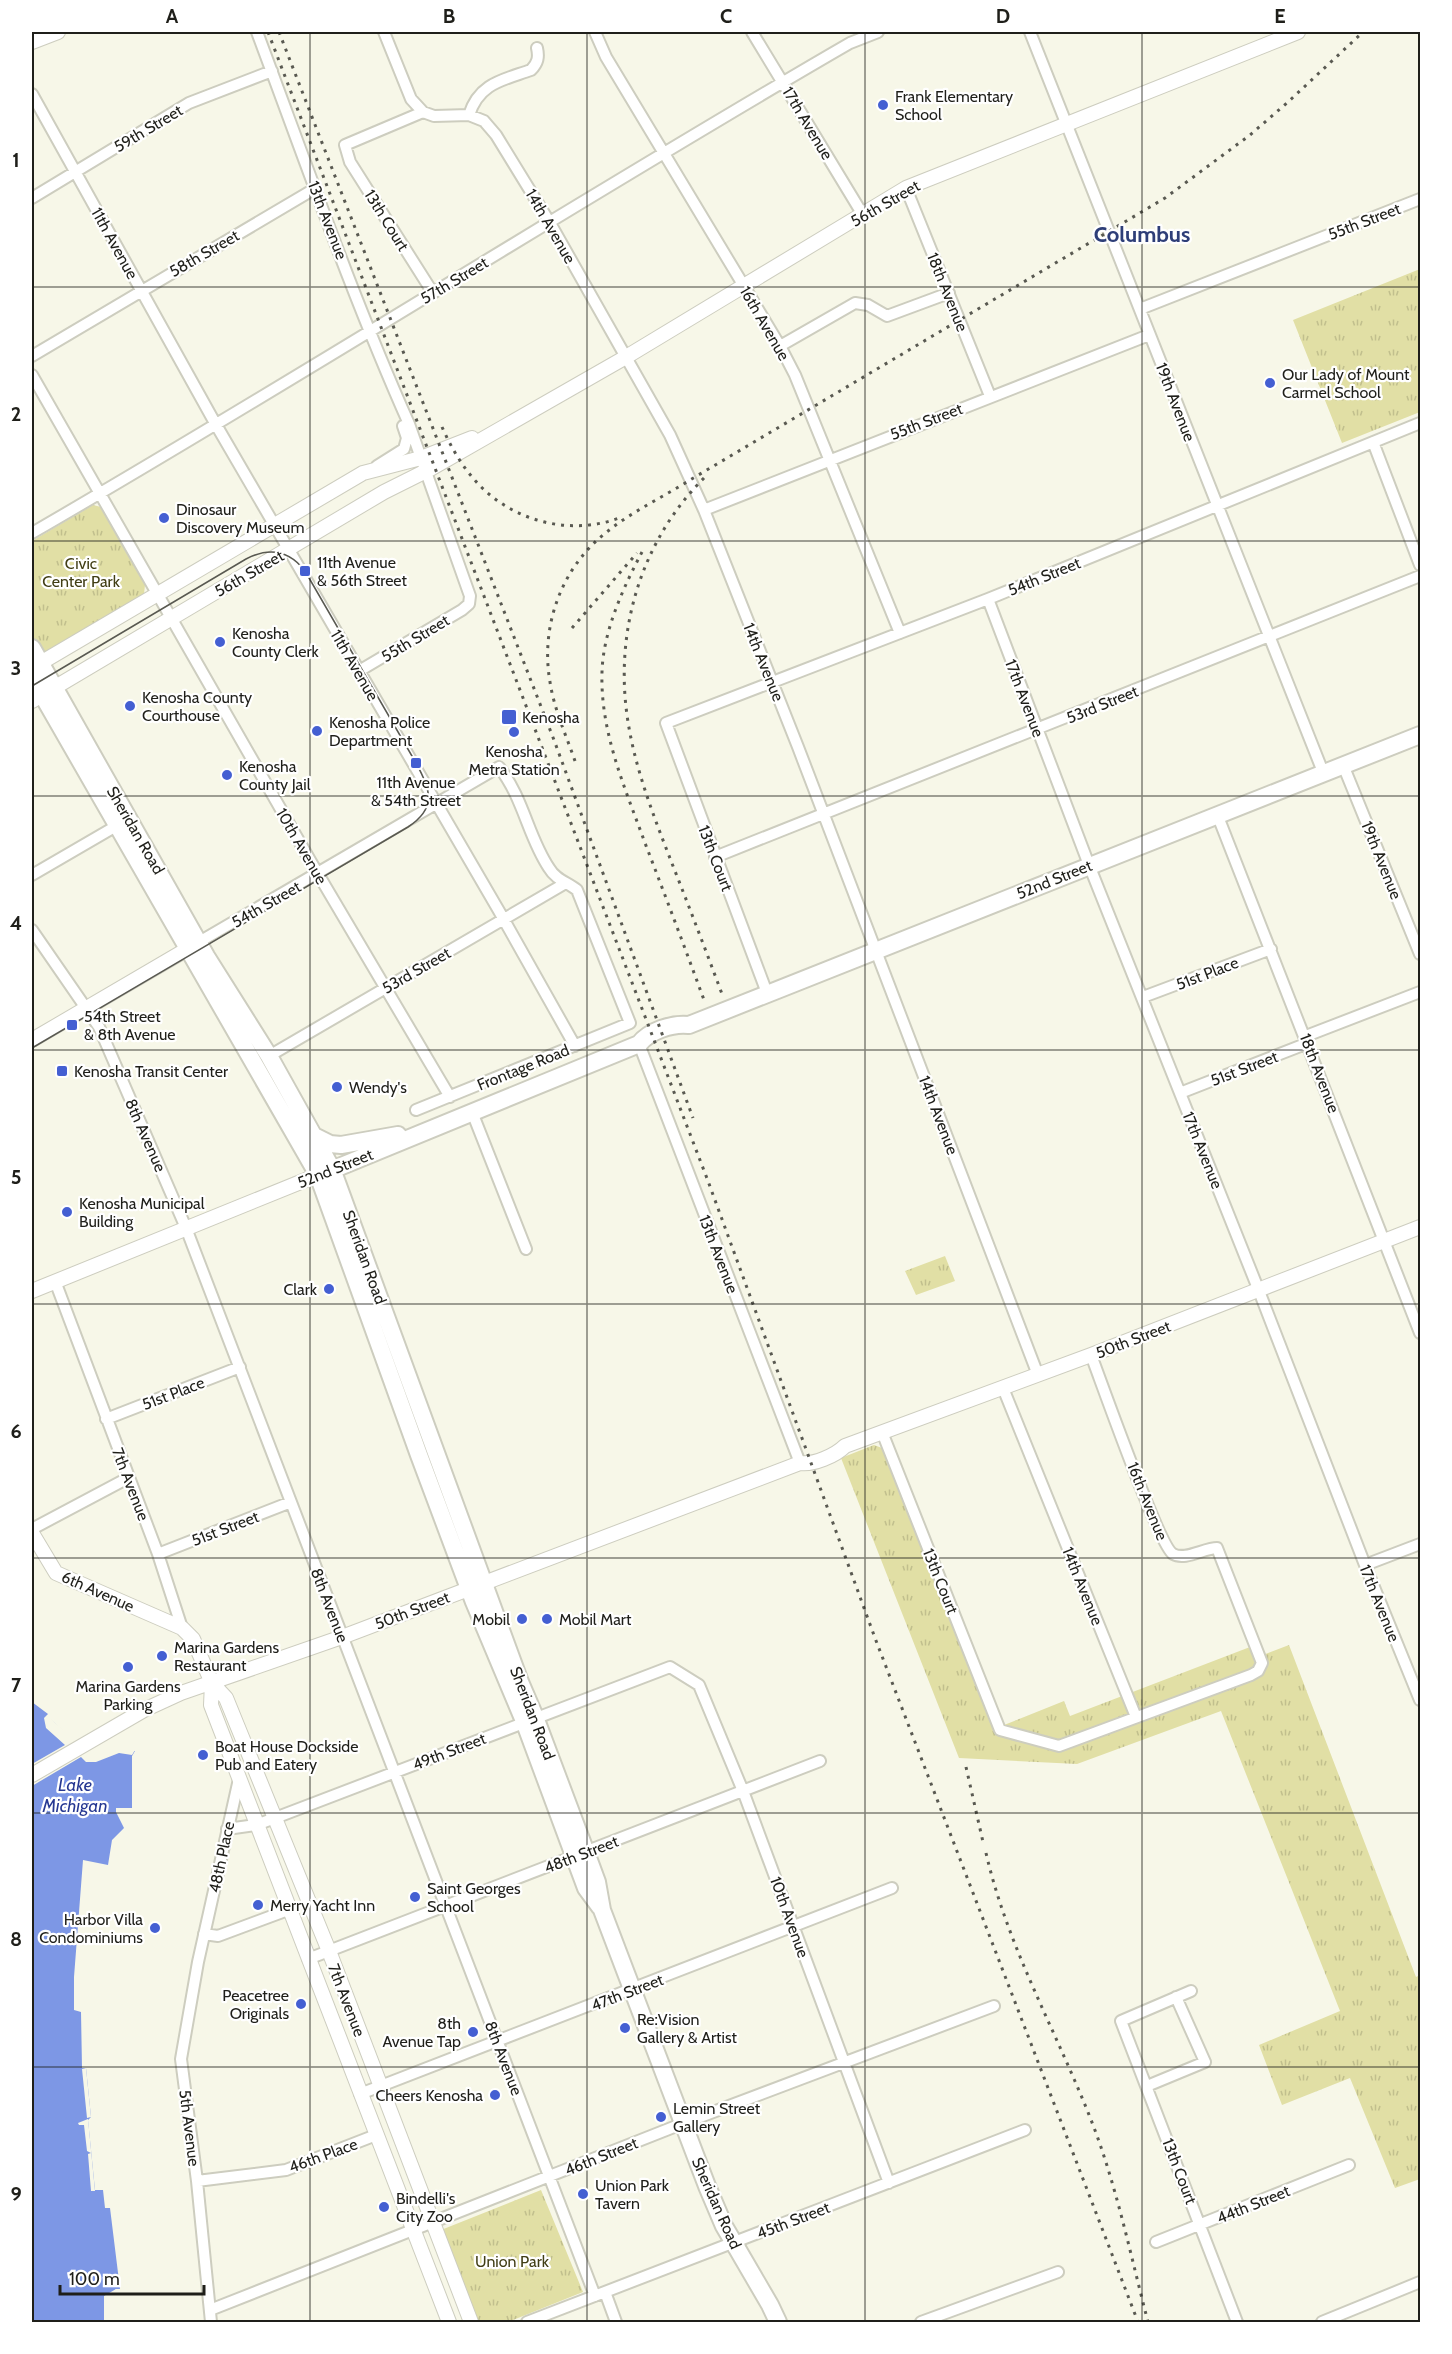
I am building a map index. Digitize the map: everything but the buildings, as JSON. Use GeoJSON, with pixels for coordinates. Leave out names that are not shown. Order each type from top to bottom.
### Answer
{"type":"FeatureCollection","features":[{"type":"Feature","properties":{"kind":"main road","name":"Sheridan Road"},"geometry":{"type":"LineString","coordinates":[[34,664],[42,694],[118,825],[194,945],[269,1056],[316,1137],[325,1172],[476,1585],[530,1719],[580,1855],[586,1888],[602,1910],[711,2196],[778,2322]]}},
{"type":"Feature","properties":{"kind":"main road","name":"Sheridan Road"},"geometry":{"type":"LineString","coordinates":[[42,694],[194,945],[325,1172]]}},
{"type":"Feature","properties":{"kind":"main road","name":"52nd Street"},"geometry":{"type":"LineString","coordinates":[[325,1172],[639,1044],[649,1047],[681,1034],[689,1024],[1420,735]]}},
{"type":"Feature","properties":{"kind":"main road"},"geometry":{"type":"LineString","coordinates":[[316,1137],[330,1144],[341,1145],[428,1130]]}},
{"type":"Feature","properties":{"kind":"street"},"geometry":{"type":"LineString","coordinates":[[32,42],[58,32]]}},
{"type":"Feature","properties":{"kind":"street","name":"13th Avenue"},"geometry":{"type":"LineString","coordinates":[[257,32],[400,408],[407,439],[405,448],[374,468]]}},
{"type":"Feature","properties":{"kind":"street"},"geometry":{"type":"LineString","coordinates":[[384,32],[411,99],[423,112],[434,116],[469,115],[474,102],[485,88],[531,70],[536,65],[537,48]]}},
{"type":"Feature","properties":{"kind":"street","name":"16th Avenue"},"geometry":{"type":"LineString","coordinates":[[595,32],[606,57],[780,346],[799,384],[900,633]]}},
{"type":"Feature","properties":{"kind":"street","name":"17th Avenue"},"geometry":{"type":"LineString","coordinates":[[752,32],[863,215]]}},
{"type":"Feature","properties":{"kind":"street"},"geometry":{"type":"LineString","coordinates":[[846,32],[850,43]]}},
{"type":"Feature","properties":{"kind":"street","name":"57th Street"},"geometry":{"type":"LineString","coordinates":[[32,533],[550,223],[663,152],[850,43],[878,32]]}},
{"type":"Feature","properties":{"kind":"street","name":"19th Avenue"},"geometry":{"type":"LineString","coordinates":[[1030,32],[1323,772]]}},
{"type":"Feature","properties":{"kind":"street","name":"56th Street"},"geometry":{"type":"LineString","coordinates":[[42,694],[290,550],[384,492],[425,472],[626,357],[906,188],[1298,32]]}},
{"type":"Feature","properties":{"kind":"street","name":"59th Street"},"geometry":{"type":"LineString","coordinates":[[32,198],[189,103],[272,71]]}},
{"type":"Feature","properties":{"kind":"street","name":"11th Avenue"},"geometry":{"type":"LineString","coordinates":[[32,94],[215,423],[575,1046]]}},
{"type":"Feature","properties":{"kind":"street","name":"13th Court"},"geometry":{"type":"LineString","coordinates":[[423,112],[345,145],[350,162],[433,293]]}},
{"type":"Feature","properties":{"kind":"street","name":"14th Avenue"},"geometry":{"type":"LineString","coordinates":[[469,115],[484,121],[496,135],[550,223],[670,435],[704,510],[824,815],[1038,1375]]}},
{"type":"Feature","properties":{"kind":"street","name":"58th Street"},"geometry":{"type":"LineString","coordinates":[[32,356],[316,188]]}},
{"type":"Feature","properties":{"kind":"street","name":"18th Avenue"},"geometry":{"type":"LineString","coordinates":[[906,188],[990,396]]}},
{"type":"Feature","properties":{"kind":"street","name":"55th Street"},"geometry":{"type":"LineString","coordinates":[[1140,309],[1420,200]]}},
{"type":"Feature","properties":{"kind":"street"},"geometry":{"type":"LineString","coordinates":[[780,346],[855,303],[868,305],[888,316],[949,292]]}},
{"type":"Feature","properties":{"kind":"street","name":"55th Street"},"geometry":{"type":"LineString","coordinates":[[704,510],[1149,334]]}},
{"type":"Feature","properties":{"kind":"street","name":"10th Avenue"},"geometry":{"type":"LineString","coordinates":[[32,375],[318,873],[450,1097]]}},
{"type":"Feature","properties":{"kind":"street","name":"13th Avenue"},"geometry":{"type":"LineString","coordinates":[[400,408],[410,423],[425,472],[469,592],[470,602]]}},
{"type":"Feature","properties":{"kind":"street","name":"54th Street"},"geometry":{"type":"LineString","coordinates":[[666,723],[988,600],[1420,423]]}},
{"type":"Feature","properties":{"kind":"street","name":"56th Street"},"geometry":{"type":"LineString","coordinates":[[34,664],[374,468],[421,458],[499,428]]}},
{"type":"Feature","properties":{"kind":"street"},"geometry":{"type":"LineString","coordinates":[[1373,442],[1420,565]]}},
{"type":"Feature","properties":{"kind":"street","name":"53rd Street"},"geometry":{"type":"LineString","coordinates":[[715,857],[1420,576]]}},
{"type":"Feature","properties":{"kind":"street","name":"17th Avenue"},"geometry":{"type":"LineString","coordinates":[[988,600],[1089,865],[1420,1700]]}},
{"type":"Feature","properties":{"kind":"street","name":"55th Street"},"geometry":{"type":"LineString","coordinates":[[359,671],[462,610],[470,602]]}},
{"type":"Feature","properties":{"kind":"street","name":"13th Court"},"geometry":{"type":"LineString","coordinates":[[666,723],[767,993]]}},
{"type":"Feature","properties":{"kind":"street","name":"19th Avenue"},"geometry":{"type":"LineString","coordinates":[[1343,765],[1420,954]]}},
{"type":"Feature","properties":{"kind":"street","name":"54th Street"},"geometry":{"type":"LineString","coordinates":[[32,1040],[500,767],[512,783],[549,868],[564,884]]}},
{"type":"Feature","properties":{"kind":"street","name":"18th Avenue"},"geometry":{"type":"LineString","coordinates":[[1217,814],[1420,1333]]}},
{"type":"Feature","properties":{"kind":"street"},"geometry":{"type":"LineString","coordinates":[[32,875],[118,825]]}},
{"type":"Feature","properties":{"kind":"street","name":"53rd Street"},"geometry":{"type":"LineString","coordinates":[[269,1056],[564,884]]}},
{"type":"Feature","properties":{"kind":"street","name":"Frontage Road"},"geometry":{"type":"LineString","coordinates":[[416,1110],[630,1023],[577,890],[571,885],[564,884]]}},
{"type":"Feature","properties":{"kind":"street","name":"8th Avenue"},"geometry":{"type":"LineString","coordinates":[[32,930],[99,1027],[186,1228],[549,2176],[600,2294],[616,2322]]}},
{"type":"Feature","properties":{"kind":"street","name":"51st Place"},"geometry":{"type":"LineString","coordinates":[[1143,997],[1271,949]]}},
{"type":"Feature","properties":{"kind":"street","name":"51st Street"},"geometry":{"type":"LineString","coordinates":[[1180,1093],[1420,992]]}},
{"type":"Feature","properties":{"kind":"street","name":"13th Avenue"},"geometry":{"type":"LineString","coordinates":[[639,1044],[800,1463]]}},
{"type":"Feature","properties":{"kind":"street"},"geometry":{"type":"LineString","coordinates":[[472,1112],[526,1249]]}},
{"type":"Feature","properties":{"kind":"street","name":"52nd Street"},"geometry":{"type":"LineString","coordinates":[[32,1291],[325,1172]]}},
{"type":"Feature","properties":{"kind":"street","name":"50th Street"},"geometry":{"type":"LineString","coordinates":[[32,1775],[116,1726],[172,1697],[342,1636],[800,1463],[804,1456],[836,1445],[845,1446],[1038,1375],[1420,1227]]}},
{"type":"Feature","properties":{"kind":"street","name":"7th Avenue"},"geometry":{"type":"LineString","coordinates":[[55,1281],[158,1554],[182,1628],[193,1639],[212,1683],[226,1698],[329,1951],[471,2322]]}},
{"type":"Feature","properties":{"kind":"street","name":"16th Avenue"},"geometry":{"type":"LineString","coordinates":[[1091,1355],[1152,1514],[1168,1549],[1174,1555],[1185,1556],[1209,1548],[1217,1548],[1262,1663],[1258,1671],[1251,1675],[1136,1717]]}},
{"type":"Feature","properties":{"kind":"street","name":"51st Place"},"geometry":{"type":"LineString","coordinates":[[106,1419],[240,1367]]}},
{"type":"Feature","properties":{"kind":"street","name":"14th Avenue"},"geometry":{"type":"LineString","coordinates":[[1003,1388],[1136,1717]]}},
{"type":"Feature","properties":{"kind":"street","name":"13th Court"},"geometry":{"type":"LineString","coordinates":[[882,1432],[1000,1730],[1059,1746],[1136,1717]]}},
{"type":"Feature","properties":{"kind":"street"},"geometry":{"type":"LineString","coordinates":[[32,1531],[128,1478]]}},
{"type":"Feature","properties":{"kind":"street","name":"51st Street"},"geometry":{"type":"LineString","coordinates":[[158,1554],[291,1502]]}},
{"type":"Feature","properties":{"kind":"street","name":"6th Avenue"},"geometry":{"type":"LineString","coordinates":[[32,1531],[56,1573],[182,1628]]}},
{"type":"Feature","properties":{"kind":"street"},"geometry":{"type":"LineString","coordinates":[[1365,1565],[1420,1544]]}},
{"type":"Feature","properties":{"kind":"street","name":"10th Avenue"},"geometry":{"type":"LineString","coordinates":[[670,1666],[699,1685],[743,1791],[889,2183]]}},
{"type":"Feature","properties":{"kind":"street","name":"49th Street"},"geometry":{"type":"LineString","coordinates":[[227,1829],[256,1825],[670,1666]]}},
{"type":"Feature","properties":{"kind":"street","name":"7th Avenue"},"geometry":{"type":"LineString","coordinates":[[212,1683],[211,1705],[238,1779],[449,2322]]}},
{"type":"Feature","properties":{"kind":"street","name":"48th Street"},"geometry":{"type":"LineString","coordinates":[[308,1959],[820,1761]]}},
{"type":"Feature","properties":{"kind":"street","name":"48th Place"},"geometry":{"type":"LineString","coordinates":[[204,1935],[238,1779]]}},
{"type":"Feature","properties":{"kind":"street","name":"47th Street"},"geometry":{"type":"LineString","coordinates":[[360,2094],[892,1888]]}},
{"type":"Feature","properties":{"kind":"street"},"geometry":{"type":"LineString","coordinates":[[204,1935],[218,1936],[288,1910]]}},
{"type":"Feature","properties":{"kind":"street","name":"5th Avenue"},"geometry":{"type":"LineString","coordinates":[[204,1935],[181,2058],[197,2181],[211,2322]]}},
{"type":"Feature","properties":{"kind":"street"},"geometry":{"type":"LineString","coordinates":[[1147,2086],[1205,2062],[1176,1997],[1191,1991]]}},
{"type":"Feature","properties":{"kind":"street","name":"13th Court"},"geometry":{"type":"LineString","coordinates":[[1176,1997],[1121,2021],[1237,2322]]}},
{"type":"Feature","properties":{"kind":"street","name":"46th Street"},"geometry":{"type":"LineString","coordinates":[[210,2310],[684,2123],[994,2006]]}},
{"type":"Feature","properties":{"kind":"street","name":"45th Street"},"geometry":{"type":"LineString","coordinates":[[527,2322],[1025,2130]]}},
{"type":"Feature","properties":{"kind":"street","name":"46th Place"},"geometry":{"type":"LineString","coordinates":[[197,2181],[286,2169],[376,2135]]}},
{"type":"Feature","properties":{"kind":"street","name":"44th Street"},"geometry":{"type":"LineString","coordinates":[[1156,2242],[1349,2165]]}},
{"type":"Feature","properties":{"kind":"street"},"geometry":{"type":"LineString","coordinates":[[921,2322],[1058,2272]]}},
{"type":"Feature","properties":{"kind":"street"},"geometry":{"type":"LineString","coordinates":[[1322,2322],[1420,2282]]}},
{"type":"Feature","properties":{"kind":"green space"},"geometry":{"type":"Polygon","coordinates":[[[1420,269],[1420,412],[1342,443],[1293,320],[1420,269]]]}},
{"type":"Feature","properties":{"kind":"green space","name":"Civic Center Park"},"geometry":{"type":"Polygon","coordinates":[[[93,505],[101,507],[145,585],[144,594],[45,652],[37,649],[32,639],[32,541],[93,505]]]}},
{"type":"Feature","properties":{"kind":"green space"},"geometry":{"type":"Polygon","coordinates":[[[945,1256],[955,1281],[916,1295],[905,1271],[945,1256]]]}},
{"type":"Feature","properties":{"kind":"green space"},"geometry":{"type":"Polygon","coordinates":[[[874,1445],[882,1448],[994,1729],[1064,1701],[1070,1716],[1250,1647],[1255,1658],[1289,1645],[1416,1977],[1420,1975],[1420,2179],[1395,2188],[1350,2078],[1282,2105],[1259,2045],[1340,2011],[1221,1711],[1077,1764],[959,1758],[841,1458],[874,1445]]]}},
{"type":"Feature","properties":{"kind":"green space","name":"Union Park"},"geometry":{"type":"Polygon","coordinates":[[[541,2190],[583,2292],[508,2322],[478,2322],[441,2230],[541,2190]]]}},
{"type":"Feature","properties":{"kind":"water","name":"Lake Michigan"},"geometry":{"type":"Polygon","coordinates":[[[32,1702],[48,1714],[48,1717],[89,1754],[135,1751],[132,1756],[132,1808],[116,1808],[124,1828],[112,1840],[108,1865],[83,1860],[74,1977],[74,2010],[81,2012],[82,2068],[86,2068],[91,2117],[88,2120],[95,2190],[103,2190],[105,2208],[110,2208],[120,2289],[116,2289],[106,2300],[106,2322],[32,2322],[32,1702]]]}},
{"type":"Feature","properties":{"kind":"pier"},"geometry":{"type":"Polygon","coordinates":[[[48,1714],[54,1722],[90,1751],[96,1753],[120,1744],[136,1748],[132,1755],[119,1753],[96,1762],[86,1762],[81,1757],[32,1786],[32,1764],[65,1745],[46,1728],[44,1718],[48,1714]]]}},
{"type":"Feature","properties":{"kind":"pier"},"geometry":{"type":"Polygon","coordinates":[[[86,2068],[91,2117],[87,2118],[82,2069],[86,2068]]]}},
{"type":"Feature","properties":{"kind":"pier"},"geometry":{"type":"Polygon","coordinates":[[[88,2119],[95,2191],[91,2191],[88,2154],[91,2153],[87,2151],[84,2125],[78,2123],[88,2119]]]}},
{"type":"Feature","properties":{"kind":"pier"},"geometry":{"type":"Polygon","coordinates":[[[116,2289],[120,2292],[108,2300],[109,2322],[104,2322],[104,2296],[116,2289]]]}},
{"type":"Feature","properties":{"kind":"tram line"},"geometry":{"type":"LineString","coordinates":[[32,686],[246,559],[263,553],[278,553],[292,559],[305,571],[416,763],[428,790],[424,813],[408,827],[32,1048]]}},
{"type":"Feature","properties":{"kind":"railway"},"geometry":{"type":"LineString","coordinates":[[268,32],[708,1181],[875,1638],[1138,2322]]}},
{"type":"Feature","properties":{"kind":"railway"},"geometry":{"type":"LineString","coordinates":[[279,32],[554,740],[693,1118]]}},
{"type":"Feature","properties":{"kind":"railway"},"geometry":{"type":"LineString","coordinates":[[575,761],[552,692],[548,639],[558,598],[578,561],[592,545],[638,511],[1165,198],[1250,135],[1363,32]]}},
{"type":"Feature","properties":{"kind":"railway"},"geometry":{"type":"LineString","coordinates":[[442,427],[456,454],[473,478],[503,505],[540,521],[560,525],[580,526],[619,518]]}},
{"type":"Feature","properties":{"kind":"railway"},"geometry":{"type":"LineString","coordinates":[[704,478],[682,502],[649,557],[630,618],[625,650],[624,682],[634,754],[659,829],[722,994]]}},
{"type":"Feature","properties":{"kind":"railway"},"geometry":{"type":"LineString","coordinates":[[642,552],[621,595],[606,641],[602,672],[605,716],[622,781],[704,1000]]}},
{"type":"Feature","properties":{"kind":"railway"},"geometry":{"type":"LineString","coordinates":[[572,628],[637,553]]}},
{"type":"Feature","properties":{"kind":"railway"},"geometry":{"type":"LineString","coordinates":[[966,1767],[983,1842]]}},
{"type":"Feature","properties":{"kind":"railway"},"geometry":{"type":"LineString","coordinates":[[986,1853],[995,1889],[1020,1957],[1102,2149],[1148,2322]]}},
{"type":"Feature","properties":{"kind":"place","name":"Frank Elementary School"},"geometry":{"type":"Point","coordinates":[883,105]}},
{"type":"Feature","properties":{"kind":"place","name":"Our Lady of Mount Carmel School"},"geometry":{"type":"Point","coordinates":[1270,383]}},
{"type":"Feature","properties":{"kind":"place","name":"Dinosaur Discovery Museum"},"geometry":{"type":"Point","coordinates":[164,518]}},
{"type":"Feature","properties":{"kind":"place","name":"11th Avenue & 56th Street"},"geometry":{"type":"Point","coordinates":[305,571]}},
{"type":"Feature","properties":{"kind":"place","name":"Kenosha County Clerk"},"geometry":{"type":"Point","coordinates":[220,642]}},
{"type":"Feature","properties":{"kind":"place","name":"Kenosha County Courthouse"},"geometry":{"type":"Point","coordinates":[130,706]}},
{"type":"Feature","properties":{"kind":"place","name":"Kenosha"},"geometry":{"type":"Point","coordinates":[509,717]}},
{"type":"Feature","properties":{"kind":"place","name":"Kenosha Police Department"},"geometry":{"type":"Point","coordinates":[317,731]}},
{"type":"Feature","properties":{"kind":"place","name":"Kenosha Metra Station"},"geometry":{"type":"Point","coordinates":[514,732]}},
{"type":"Feature","properties":{"kind":"place","name":"11th Avenue & 54th Street"},"geometry":{"type":"Point","coordinates":[416,763]}},
{"type":"Feature","properties":{"kind":"place","name":"Kenosha County Jail"},"geometry":{"type":"Point","coordinates":[227,775]}},
{"type":"Feature","properties":{"kind":"place","name":"54th Street & 8th Avenue"},"geometry":{"type":"Point","coordinates":[72,1025]}},
{"type":"Feature","properties":{"kind":"place","name":"Kenosha Transit Center"},"geometry":{"type":"Point","coordinates":[62,1071]}},
{"type":"Feature","properties":{"kind":"place","name":"Wendy's"},"geometry":{"type":"Point","coordinates":[337,1087]}},
{"type":"Feature","properties":{"kind":"place","name":"Kenosha Municipal Building"},"geometry":{"type":"Point","coordinates":[67,1212]}},
{"type":"Feature","properties":{"kind":"place","name":"Clark"},"geometry":{"type":"Point","coordinates":[329,1289]}},
{"type":"Feature","properties":{"kind":"place","name":"Mobil"},"geometry":{"type":"Point","coordinates":[522,1619]}},
{"type":"Feature","properties":{"kind":"place","name":"Mobil Mart"},"geometry":{"type":"Point","coordinates":[547,1619]}},
{"type":"Feature","properties":{"kind":"place","name":"Marina Gardens Restaurant"},"geometry":{"type":"Point","coordinates":[162,1656]}},
{"type":"Feature","properties":{"kind":"place","name":"Marina Gardens Parking"},"geometry":{"type":"Point","coordinates":[128,1667]}},
{"type":"Feature","properties":{"kind":"place","name":"Boat House Dockside Pub and Eatery"},"geometry":{"type":"Point","coordinates":[203,1755]}},
{"type":"Feature","properties":{"kind":"place","name":"Saint Georges School"},"geometry":{"type":"Point","coordinates":[415,1897]}},
{"type":"Feature","properties":{"kind":"place","name":"Merry Yacht Inn"},"geometry":{"type":"Point","coordinates":[258,1905]}},
{"type":"Feature","properties":{"kind":"place","name":"Harbor Villa Condominiums"},"geometry":{"type":"Point","coordinates":[155,1928]}},
{"type":"Feature","properties":{"kind":"place","name":"Peacetree Originals"},"geometry":{"type":"Point","coordinates":[301,2004]}},
{"type":"Feature","properties":{"kind":"place","name":"Re:Vision Gallery & Artist"},"geometry":{"type":"Point","coordinates":[625,2028]}},
{"type":"Feature","properties":{"kind":"place","name":"8th Avenue Tap"},"geometry":{"type":"Point","coordinates":[473,2032]}},
{"type":"Feature","properties":{"kind":"place","name":"Cheers Kenosha"},"geometry":{"type":"Point","coordinates":[495,2095]}},
{"type":"Feature","properties":{"kind":"place","name":"Lemin Street Gallery"},"geometry":{"type":"Point","coordinates":[661,2117]}},
{"type":"Feature","properties":{"kind":"place","name":"Union Park Tavern"},"geometry":{"type":"Point","coordinates":[583,2194]}},
{"type":"Feature","properties":{"kind":"place","name":"Bindelli's City Zoo"},"geometry":{"type":"Point","coordinates":[384,2207]}},
{"type":"Feature","properties":{"kind":"district","name":"Columbus"},"geometry":{"type":"Point","coordinates":[1142,234]}}]}
